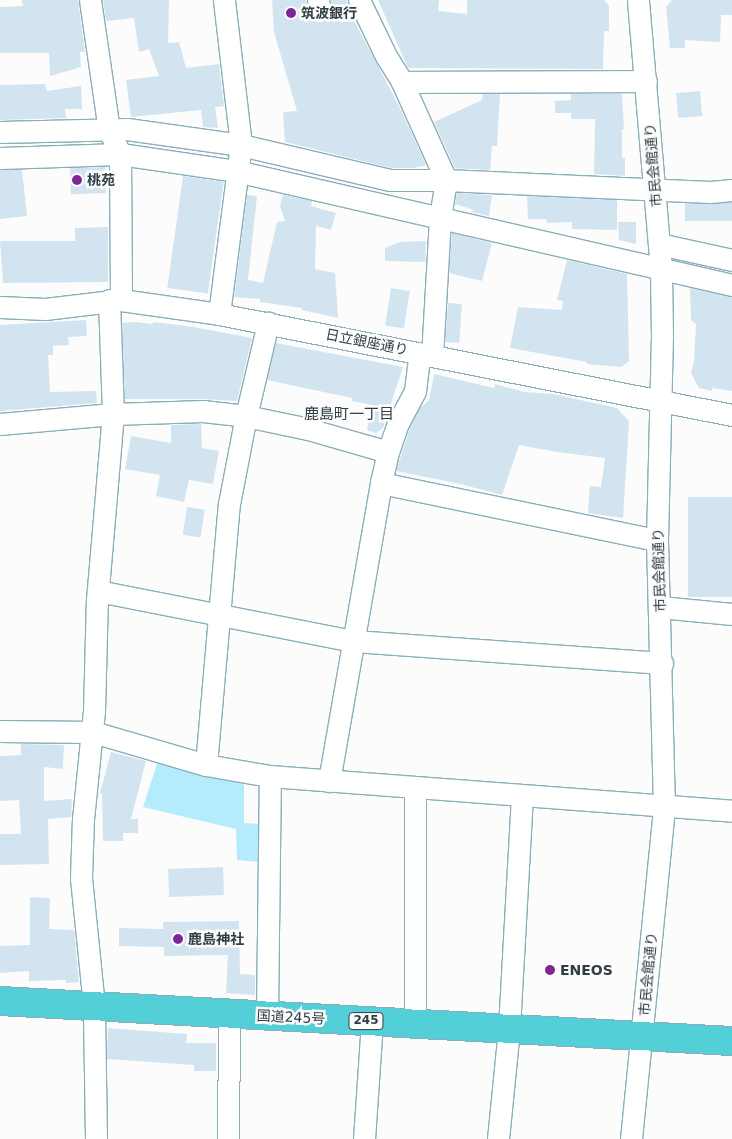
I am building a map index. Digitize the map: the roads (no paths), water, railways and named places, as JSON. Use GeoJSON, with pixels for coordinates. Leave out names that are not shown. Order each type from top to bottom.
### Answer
{"type":"FeatureCollection","features":[{"type":"Feature","properties":{"kind":"highway","name":"国道245号"},"geometry":{"type":"LineString","coordinates":[[0,1001],[732,1041]]}},
{"type":"Feature","properties":{"kind":"street"},"geometry":{"type":"LineString","coordinates":[[90,0],[109,130],[120,154],[113,414],[98,591],[93,732],[83,820],[81,878],[94,1006],[96,1139]]}},
{"type":"Feature","properties":{"kind":"street"},"geometry":{"type":"LineString","coordinates":[[219,314],[236,171],[241,145],[224,0]]}},
{"type":"Feature","properties":{"kind":"street"},"geometry":{"type":"LineString","coordinates":[[328,781],[388,452],[398,423],[414,391],[426,354],[440,218],[446,180],[402,82],[386,56],[359,0]]}},
{"type":"Feature","properties":{"kind":"street","name":"市民会館通り"},"geometry":{"type":"LineString","coordinates":[[631,1139],[664,808],[662,663],[657,540],[661,401],[660,269],[638,0]]}},
{"type":"Feature","properties":{"kind":"street"},"geometry":{"type":"LineString","coordinates":[[402,82],[646,81]]}},
{"type":"Feature","properties":{"kind":"street"},"geometry":{"type":"LineString","coordinates":[[0,132],[127,129],[241,145],[390,180],[446,180],[710,192],[732,190]]}},
{"type":"Feature","properties":{"kind":"street"},"geometry":{"type":"LineString","coordinates":[[0,158],[120,154],[236,171],[732,285]]}},
{"type":"Feature","properties":{"kind":"street"},"geometry":{"type":"LineString","coordinates":[[659,244],[732,260]]}},
{"type":"Feature","properties":{"kind":"street","name":"日立銀座通り"},"geometry":{"type":"LineString","coordinates":[[0,307],[45,309],[115,300],[219,314],[732,415]]}},
{"type":"Feature","properties":{"kind":"street"},"geometry":{"type":"LineString","coordinates":[[206,765],[229,504],[246,416],[268,323]]}},
{"type":"Feature","properties":{"kind":"street"},"geometry":{"type":"LineString","coordinates":[[0,424],[113,414],[203,411],[246,416],[308,429],[388,452]]}},
{"type":"Feature","properties":{"kind":"street"},"geometry":{"type":"LineString","coordinates":[[381,483],[657,540]]}},
{"type":"Feature","properties":{"kind":"street"},"geometry":{"type":"LineString","coordinates":[[98,591],[354,641],[662,663]]}},
{"type":"Feature","properties":{"kind":"street"},"geometry":{"type":"LineString","coordinates":[[660,607],[732,614]]}},
{"type":"Feature","properties":{"kind":"street"},"geometry":{"type":"LineString","coordinates":[[0,731],[93,732],[206,765],[270,776],[664,808],[732,811]]}},
{"type":"Feature","properties":{"kind":"street"},"geometry":{"type":"LineString","coordinates":[[267,1016],[270,776]]}},
{"type":"Feature","properties":{"kind":"street"},"geometry":{"type":"LineString","coordinates":[[415,1023],[416,788]]}},
{"type":"Feature","properties":{"kind":"street"},"geometry":{"type":"LineString","coordinates":[[498,1139],[509,1028],[522,795]]}},
{"type":"Feature","properties":{"kind":"street"},"geometry":{"type":"LineString","coordinates":[[228,1139],[229,1013]]}},
{"type":"Feature","properties":{"kind":"street"},"geometry":{"type":"LineString","coordinates":[[364,1139],[372,1021]]}},
{"type":"Feature","properties":{"kind":"place","name":"筑波銀行"},"geometry":{"type":"Point","coordinates":[291,13]}},
{"type":"Feature","properties":{"kind":"place","name":"桃苑"},"geometry":{"type":"Point","coordinates":[77,180]}},
{"type":"Feature","properties":{"kind":"place","name":"鹿島神社"},"geometry":{"type":"Point","coordinates":[178,939]}},
{"type":"Feature","properties":{"kind":"place","name":"ENEOS"},"geometry":{"type":"Point","coordinates":[550,970]}},
{"type":"Feature","properties":{"kind":"district","name":"鹿島町一丁目"},"geometry":{"type":"Point","coordinates":[349,415]}}]}
